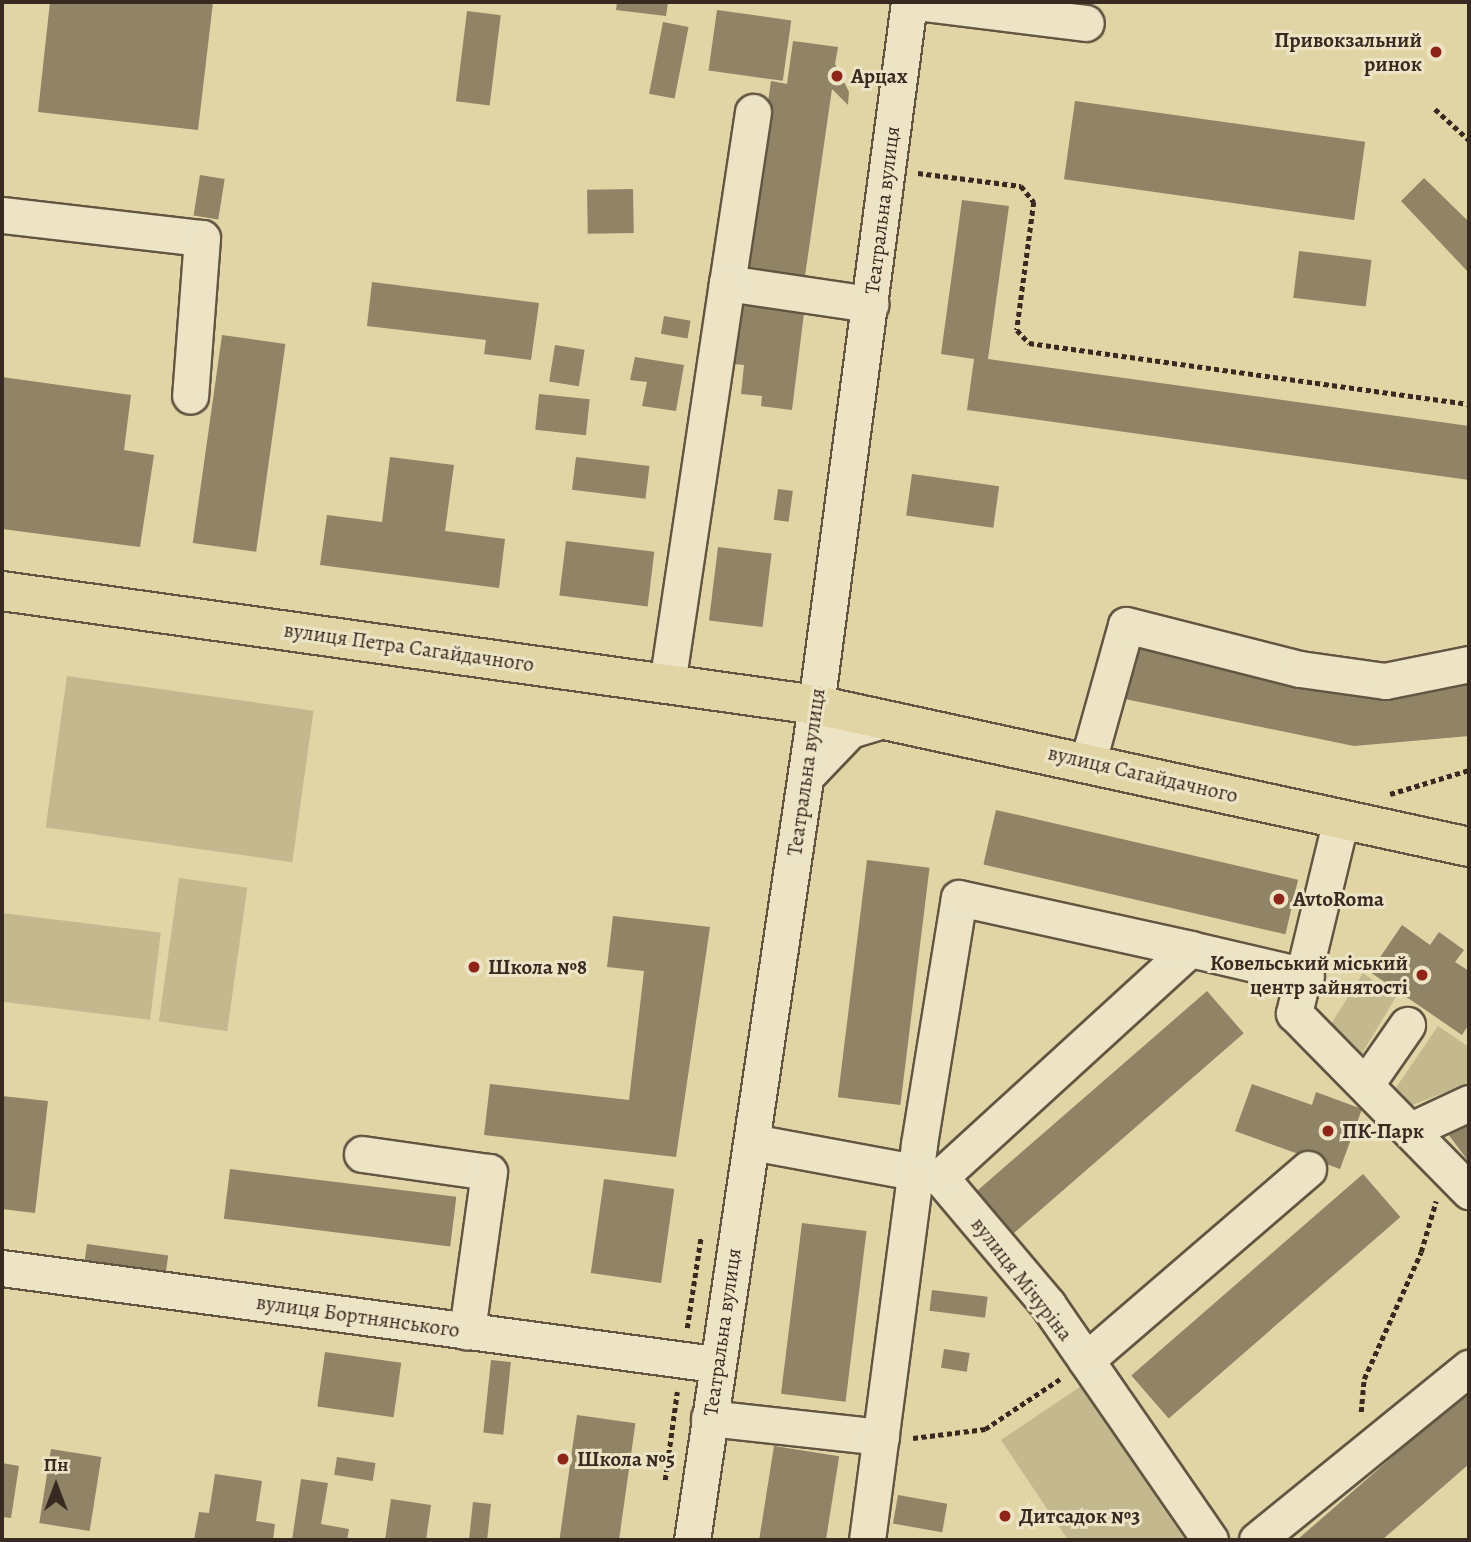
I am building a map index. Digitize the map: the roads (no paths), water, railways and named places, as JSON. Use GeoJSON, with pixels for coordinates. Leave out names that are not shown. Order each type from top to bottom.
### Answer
{"type":"FeatureCollection","features":[{"type":"Feature","properties":{"kind":"main road","name":"вулиця Петра Сагайдачного"},"geometry":{"type":"LineString","coordinates":[[2,591],[816,705]]}},
{"type":"Feature","properties":{"kind":"main road","name":"вулиця Сагайдачного"},"geometry":{"type":"LineString","coordinates":[[816,705],[1088,761],[1469,847]]}},
{"type":"Feature","properties":{"kind":"street","name":"Театральна вулиця"},"geometry":{"type":"LineString","coordinates":[[692,1540],[709,1418],[713,1364],[752,1142],[806,776],[909,2]]}},
{"type":"Feature","properties":{"kind":"street"},"geometry":{"type":"LineString","coordinates":[[917,2],[1086,23]]}},
{"type":"Feature","properties":{"kind":"street"},"geometry":{"type":"LineString","coordinates":[[667,684],[753,112]]}},
{"type":"Feature","properties":{"kind":"street"},"geometry":{"type":"LineString","coordinates":[[2,215],[202,238],[190,396]]}},
{"type":"Feature","properties":{"kind":"street"},"geometry":{"type":"LineString","coordinates":[[727,283],[870,303]]}},
{"type":"Feature","properties":{"kind":"street"},"geometry":{"type":"LineString","coordinates":[[1088,761],[1126,625],[1300,669],[1385,681],[1469,664]]}},
{"type":"Feature","properties":{"kind":"street"},"geometry":{"type":"LineString","coordinates":[[806,776],[850,730],[886,719]]}},
{"type":"Feature","properties":{"kind":"street"},"geometry":{"type":"LineString","coordinates":[[1341,819],[1306,976],[1294,1013],[1413,1129],[1459,1181]]}},
{"type":"Feature","properties":{"kind":"street"},"geometry":{"type":"LineString","coordinates":[[867,1540],[881,1437],[928,1172],[959,898],[1306,976]]}},
{"type":"Feature","properties":{"kind":"street"},"geometry":{"type":"LineString","coordinates":[[928,1172],[1190,948]]}},
{"type":"Feature","properties":{"kind":"street"},"geometry":{"type":"LineString","coordinates":[[1366,1084],[1407,1025]]}},
{"type":"Feature","properties":{"kind":"street"},"geometry":{"type":"LineString","coordinates":[[1413,1129],[1469,1103]]}},
{"type":"Feature","properties":{"kind":"street"},"geometry":{"type":"LineString","coordinates":[[752,1142],[928,1172]]}},
{"type":"Feature","properties":{"kind":"street"},"geometry":{"type":"LineString","coordinates":[[362,1154],[489,1171],[467,1331]]}},
{"type":"Feature","properties":{"kind":"street"},"geometry":{"type":"LineString","coordinates":[[1086,1360],[1308,1169]]}},
{"type":"Feature","properties":{"kind":"street","name":"вулиця Мічуріна"},"geometry":{"type":"LineString","coordinates":[[928,1172],[1086,1360],[1210,1540]]}},
{"type":"Feature","properties":{"kind":"street","name":"вулиця Бортнянського"},"geometry":{"type":"LineString","coordinates":[[2,1268],[713,1364]]}},
{"type":"Feature","properties":{"kind":"street"},"geometry":{"type":"LineString","coordinates":[[1257,1540],[1469,1368]]}},
{"type":"Feature","properties":{"kind":"street"},"geometry":{"type":"LineString","coordinates":[[709,1418],[881,1437]]}},
{"type":"Feature","properties":{"kind":"place","name":"Привокзальний ринок"},"geometry":{"type":"Point","coordinates":[1436,52]}},
{"type":"Feature","properties":{"kind":"place","name":"Арцах"},"geometry":{"type":"Point","coordinates":[837,76]}},
{"type":"Feature","properties":{"kind":"place","name":"AvtoRoma"},"geometry":{"type":"Point","coordinates":[1279,899]}},
{"type":"Feature","properties":{"kind":"place","name":"Школа №8"},"geometry":{"type":"Point","coordinates":[474,967]}},
{"type":"Feature","properties":{"kind":"place","name":"Ковельський міський центр зайнятості"},"geometry":{"type":"Point","coordinates":[1422,975]}},
{"type":"Feature","properties":{"kind":"place","name":"ПК-Парк"},"geometry":{"type":"Point","coordinates":[1328,1131]}},
{"type":"Feature","properties":{"kind":"place","name":"Школа №5"},"geometry":{"type":"Point","coordinates":[563,1459]}},
{"type":"Feature","properties":{"kind":"place","name":"Дитсадок №3"},"geometry":{"type":"Point","coordinates":[1005,1516]}}]}
